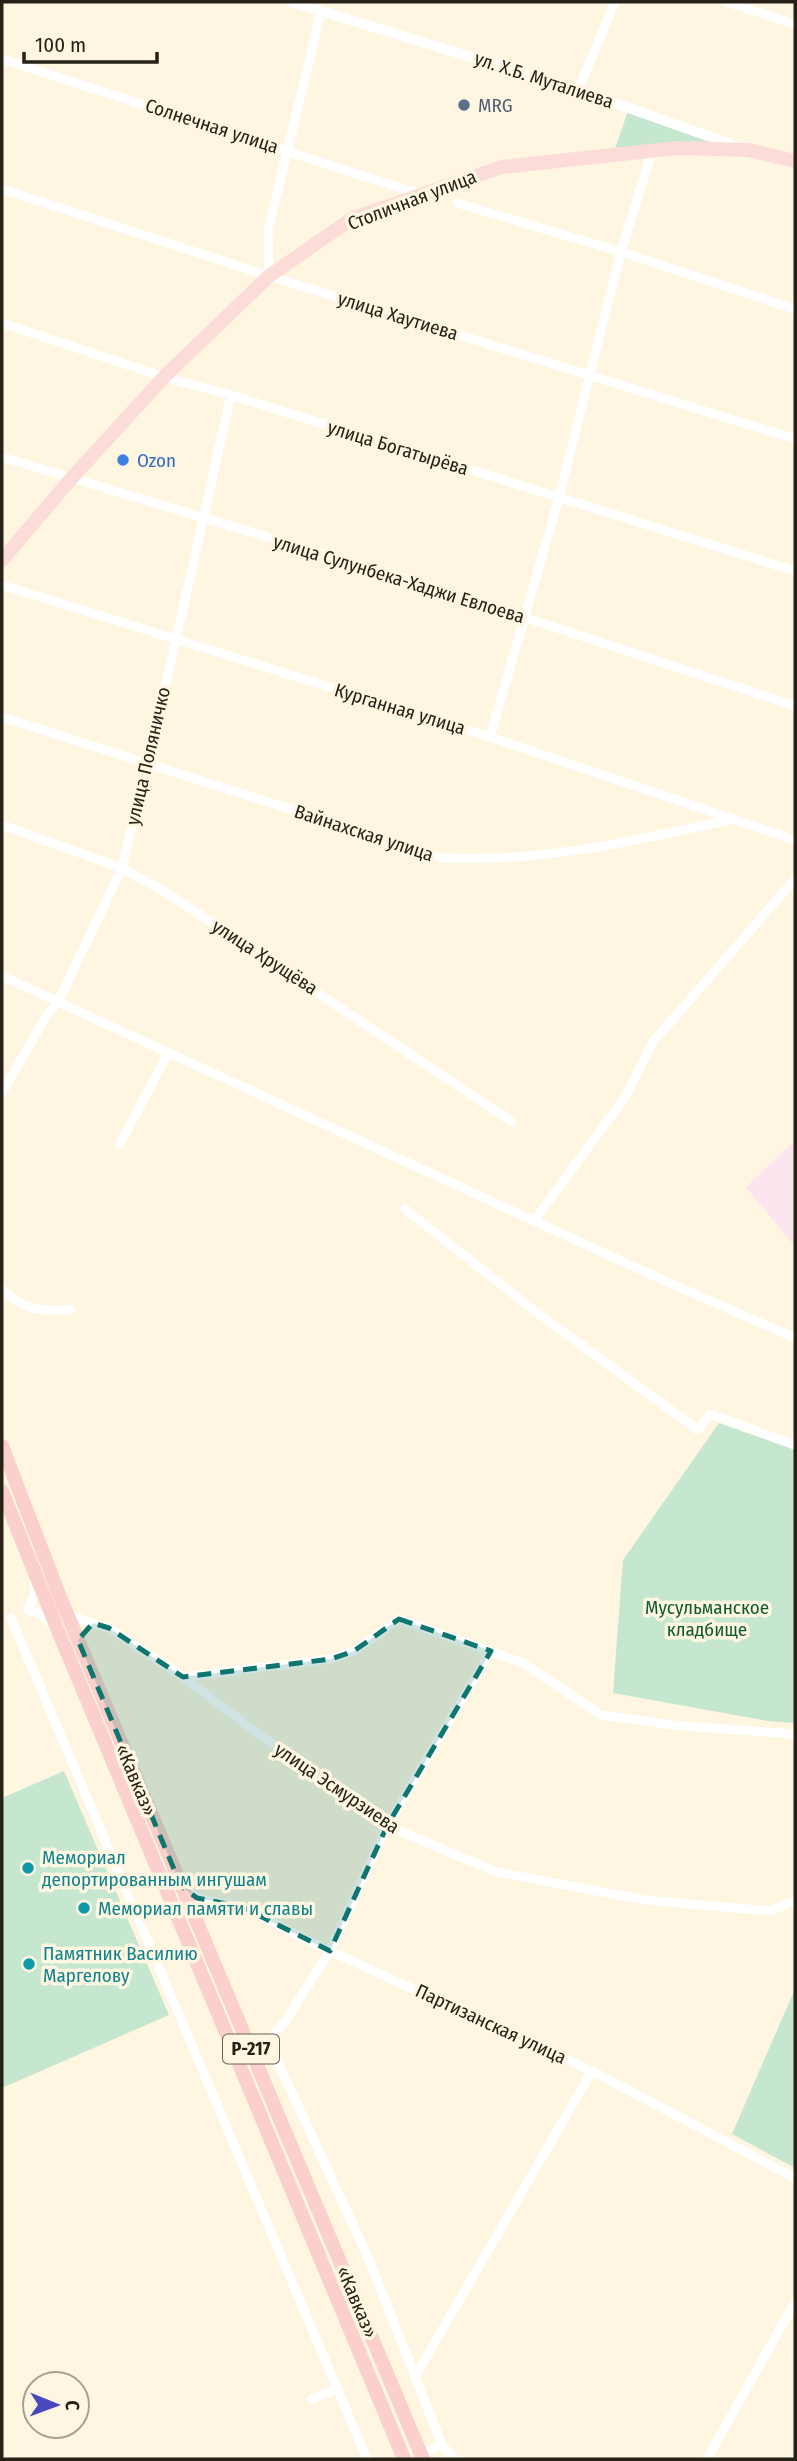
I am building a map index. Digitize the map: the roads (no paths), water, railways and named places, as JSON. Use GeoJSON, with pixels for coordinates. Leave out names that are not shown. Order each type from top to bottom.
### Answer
{"type":"FeatureCollection","features":[{"type":"Feature","properties":{"kind":"highway","name":"«Кавказ»"},"geometry":{"type":"LineString","coordinates":[[2,1446],[65,1611],[422,2457]]}},
{"type":"Feature","properties":{"kind":"highway","name":"«Кавказ»"},"geometry":{"type":"LineString","coordinates":[[2,1491],[404,2459]]}},
{"type":"Feature","properties":{"kind":"main road","name":"Столичная улица"},"geometry":{"type":"LineString","coordinates":[[2,560],[164,377],[269,276],[353,218],[502,167],[677,148],[748,150]]}},
{"type":"Feature","properties":{"kind":"main road","name":"ул. Х.Б. Муталиева"},"geometry":{"type":"LineString","coordinates":[[748,150],[795,161]]}},
{"type":"Feature","properties":{"kind":"street","name":"ул. Х.Б. Муталиева"},"geometry":{"type":"LineString","coordinates":[[294,2],[578,90],[748,150]]}},
{"type":"Feature","properties":{"kind":"street"},"geometry":{"type":"LineString","coordinates":[[578,90],[615,2]]}},
{"type":"Feature","properties":{"kind":"street"},"geometry":{"type":"LineString","coordinates":[[726,2],[795,24]]}},
{"type":"Feature","properties":{"kind":"street"},"geometry":{"type":"LineString","coordinates":[[269,276],[268,230],[321,11]]}},
{"type":"Feature","properties":{"kind":"street","name":"Солнечная улица"},"geometry":{"type":"LineString","coordinates":[[2,59],[421,195]]}},
{"type":"Feature","properties":{"kind":"street"},"geometry":{"type":"LineString","coordinates":[[659,118],[675,132],[677,148]]}},
{"type":"Feature","properties":{"kind":"street"},"geometry":{"type":"LineString","coordinates":[[490,737],[559,498],[621,252],[652,151]]}},
{"type":"Feature","properties":{"kind":"street","name":"улица Хаутиева"},"geometry":{"type":"LineString","coordinates":[[2,189],[269,276],[795,439]]}},
{"type":"Feature","properties":{"kind":"street"},"geometry":{"type":"LineString","coordinates":[[457,203],[621,252],[795,309]]}},
{"type":"Feature","properties":{"kind":"street","name":"улица Богатырёва"},"geometry":{"type":"LineString","coordinates":[[2,323],[164,377],[231,395],[795,571]]}},
{"type":"Feature","properties":{"kind":"street","name":"улица Поляничко"},"geometry":{"type":"LineString","coordinates":[[2,1093],[45,1018],[58,1002],[122,868],[231,395]]}},
{"type":"Feature","properties":{"kind":"street","name":"улица Сулунбека-Хаджи Евлоева"},"geometry":{"type":"LineString","coordinates":[[2,457],[71,480],[404,578],[795,706]]}},
{"type":"Feature","properties":{"kind":"street","name":"Курганная улица"},"geometry":{"type":"LineString","coordinates":[[2,585],[490,737],[795,840]]}},
{"type":"Feature","properties":{"kind":"street","name":"Вайнахская улица"},"geometry":{"type":"LineString","coordinates":[[2,717],[443,858],[483,860],[613,845],[737,819]]}},
{"type":"Feature","properties":{"kind":"street","name":"улица Хрущёва"},"geometry":{"type":"LineString","coordinates":[[2,825],[122,868],[167,892],[512,1122]]}},
{"type":"Feature","properties":{"kind":"street"},"geometry":{"type":"LineString","coordinates":[[534,1221],[625,1097],[653,1042],[795,879]]}},
{"type":"Feature","properties":{"kind":"street"},"geometry":{"type":"LineString","coordinates":[[2,976],[795,1338]]}},
{"type":"Feature","properties":{"kind":"street"},"geometry":{"type":"LineString","coordinates":[[120,1144],[168,1053]]}},
{"type":"Feature","properties":{"kind":"street"},"geometry":{"type":"LineString","coordinates":[[405,1209],[540,1315],[698,1430],[710,1414],[795,1445]]}},
{"type":"Feature","properties":{"kind":"street"},"geometry":{"type":"LineString","coordinates":[[2,1289],[27,1307],[52,1312],[71,1309]]}},
{"type":"Feature","properties":{"kind":"street","name":"улица Эсмурзиева"},"geometry":{"type":"LineString","coordinates":[[65,1611],[109,1628],[183,1677],[335,1791],[387,1826],[497,1872],[645,1900],[771,1911],[795,1900]]}},
{"type":"Feature","properties":{"kind":"street"},"geometry":{"type":"LineString","coordinates":[[11,1618],[368,2459]]}},
{"type":"Feature","properties":{"kind":"street"},"geometry":{"type":"LineString","coordinates":[[183,1677],[331,1659],[354,1651],[399,1619],[523,1663],[601,1715],[681,1727],[795,1734]]}},
{"type":"Feature","properties":{"kind":"street"},"geometry":{"type":"LineString","coordinates":[[78,1640],[84,1630],[93,1623]]}},
{"type":"Feature","properties":{"kind":"street"},"geometry":{"type":"LineString","coordinates":[[454,2459],[442,2445],[367,2255],[268,2041],[284,2023],[330,1951],[387,1826],[491,1651]]}},
{"type":"Feature","properties":{"kind":"street","name":"Партизанская улица"},"geometry":{"type":"LineString","coordinates":[[181,1886],[197,1898],[242,1907],[330,1951],[592,2071],[795,2178]]}},
{"type":"Feature","properties":{"kind":"street"},"geometry":{"type":"LineString","coordinates":[[200,1930],[199,1916],[202,1907],[220,1902]]}},
{"type":"Feature","properties":{"kind":"street"},"geometry":{"type":"LineString","coordinates":[[416,2375],[592,2071]]}},
{"type":"Feature","properties":{"kind":"street"},"geometry":{"type":"LineString","coordinates":[[707,2459],[795,2302]]}},
{"type":"Feature","properties":{"kind":"street"},"geometry":{"type":"LineString","coordinates":[[311,2399],[338,2389]]}},
{"type":"Feature","properties":{"kind":"street"},"geometry":{"type":"LineString","coordinates":[[422,2457],[442,2445]]}},
{"type":"Feature","properties":{"kind":"place","name":"MRG"},"geometry":{"type":"Point","coordinates":[464,105]}},
{"type":"Feature","properties":{"kind":"place","name":"Ozon"},"geometry":{"type":"Point","coordinates":[123,460]}},
{"type":"Feature","properties":{"kind":"place","name":"Мемориал депортированным ингушам"},"geometry":{"type":"Point","coordinates":[28,1868]}},
{"type":"Feature","properties":{"kind":"place","name":"Мемориал памяти и славы"},"geometry":{"type":"Point","coordinates":[84,1908]}},
{"type":"Feature","properties":{"kind":"place","name":"Памятник Василию Маргелову"},"geometry":{"type":"Point","coordinates":[29,1964]}},
{"type":"Feature","properties":{"kind":"park label","name":"Мусульманское кладбище"},"geometry":{"type":"Point","coordinates":[707,1618]}}]}
